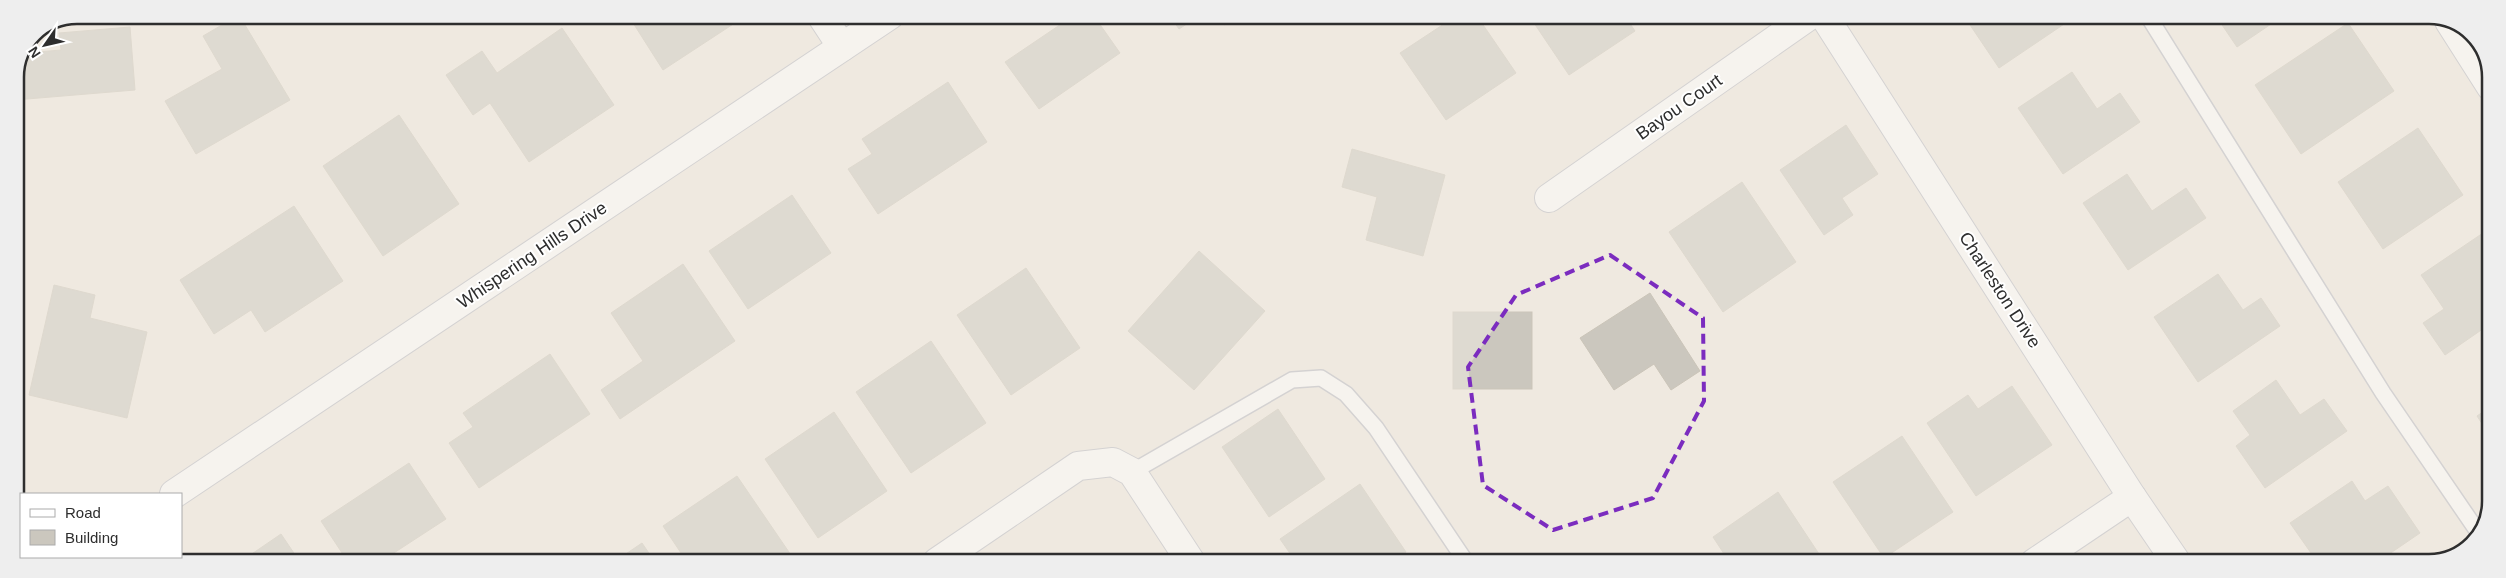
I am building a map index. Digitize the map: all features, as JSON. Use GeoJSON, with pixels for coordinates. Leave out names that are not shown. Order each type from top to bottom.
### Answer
{"type":"FeatureCollection","features":[{"type":"Feature","properties":{"kind":"street"},"geometry":{"type":"LineString","coordinates":[[827,24],[842,47]]}},
{"type":"Feature","properties":{"kind":"street","name":"Whispering Hills Drive"},"geometry":{"type":"LineString","coordinates":[[175,493],[876,24]]}},
{"type":"Feature","properties":{"kind":"street","name":"Bayou Court"},"geometry":{"type":"LineString","coordinates":[[1549,198],[1798,24]]}},
{"type":"Feature","properties":{"kind":"street","name":"Charleston Drive"},"geometry":{"type":"LineString","coordinates":[[1829,24],[2171,554]]}},
{"type":"Feature","properties":{"kind":"street"},"geometry":{"type":"LineString","coordinates":[[2456,31],[2482,72]]}},
{"type":"Feature","properties":{"kind":"street"},"geometry":{"type":"LineString","coordinates":[[949,554],[1078,466],[1122,467],[1185,554]]}},
{"type":"Feature","properties":{"kind":"street"},"geometry":{"type":"LineString","coordinates":[[2047,554],[2132,496]]}},
{"type":"Feature","properties":{"kind":"lane"},"geometry":{"type":"LineString","coordinates":[[2153,24],[2383,393],[2475,528]]}},
{"type":"Feature","properties":{"kind":"lane"},"geometry":{"type":"LineString","coordinates":[[1122,467],[1292,380],[1321,378],[1346,394],[1376,428],[1461,554]]}},
{"type":"Feature","properties":{"kind":"highlighted area"},"geometry":{"type":"Polygon","coordinates":[[[1610,255],[1703,318],[1704,401],[1653,498],[1553,530],[1483,485],[1468,367],[1516,295],[1610,255]]]}},
{"type":"Feature","properties":{"kind":"building"},"geometry":{"type":"Polygon","coordinates":[[[224,24],[244,24],[290,100],[196,154],[165,101],[222,69],[203,36],[224,24]]]}},
{"type":"Feature","properties":{"kind":"building"},"geometry":{"type":"Polygon","coordinates":[[[634,24],[733,24],[663,70],[634,24]]]}},
{"type":"Feature","properties":{"kind":"building"},"geometry":{"type":"Polygon","coordinates":[[[1061,24],[1100,24],[1120,53],[1039,109],[1005,62],[1061,24]]]}},
{"type":"Feature","properties":{"kind":"building"},"geometry":{"type":"Polygon","coordinates":[[[1176,24],[1187,24],[1179,29],[1176,24]]]}},
{"type":"Feature","properties":{"kind":"building"},"geometry":{"type":"Polygon","coordinates":[[[1444,24],[1482,24],[1516,73],[1446,120],[1400,53],[1444,24]]]}},
{"type":"Feature","properties":{"kind":"building"},"geometry":{"type":"Polygon","coordinates":[[[1535,24],[1630,24],[1635,31],[1569,75],[1535,24]]]}},
{"type":"Feature","properties":{"kind":"building"},"geometry":{"type":"Polygon","coordinates":[[[1969,24],[2064,24],[1999,68],[1969,24]]]}},
{"type":"Feature","properties":{"kind":"building"},"geometry":{"type":"Polygon","coordinates":[[[2221,24],[2271,24],[2237,47],[2221,24]]]}},
{"type":"Feature","properties":{"kind":"building"},"geometry":{"type":"Polygon","coordinates":[[[2349,24],[2394,91],[2301,154],[2255,85],[2349,24]]]}},
{"type":"Feature","properties":{"kind":"building"},"geometry":{"type":"Polygon","coordinates":[[[130,27],[135,90],[24,99],[25,66],[28,56],[30,53],[61,50],[59,33],[130,27]]]}},
{"type":"Feature","properties":{"kind":"building"},"geometry":{"type":"Polygon","coordinates":[[[562,28],[614,105],[529,162],[490,103],[473,115],[446,75],[482,51],[497,73],[562,28]]]}},
{"type":"Feature","properties":{"kind":"building"},"geometry":{"type":"Polygon","coordinates":[[[2072,72],[2097,109],[2120,93],[2140,122],[2063,174],[2018,108],[2072,72]]]}},
{"type":"Feature","properties":{"kind":"building"},"geometry":{"type":"Polygon","coordinates":[[[948,82],[987,142],[878,214],[848,169],[872,154],[862,139],[948,82]]]}},
{"type":"Feature","properties":{"kind":"building"},"geometry":{"type":"Polygon","coordinates":[[[399,115],[459,204],[383,256],[323,166],[399,115]]]}},
{"type":"Feature","properties":{"kind":"building"},"geometry":{"type":"Polygon","coordinates":[[[1846,125],[1878,174],[1842,198],[1853,215],[1824,235],[1780,170],[1846,125]]]}},
{"type":"Feature","properties":{"kind":"building"},"geometry":{"type":"Polygon","coordinates":[[[2418,128],[2463,195],[2383,249],[2338,182],[2418,128]]]}},
{"type":"Feature","properties":{"kind":"building"},"geometry":{"type":"Polygon","coordinates":[[[1352,149],[1445,175],[1423,256],[1366,240],[1377,197],[1342,187],[1352,149]]]}},
{"type":"Feature","properties":{"kind":"building"},"geometry":{"type":"Polygon","coordinates":[[[2127,174],[2152,211],[2186,188],[2206,218],[2128,270],[2083,203],[2127,174]]]}},
{"type":"Feature","properties":{"kind":"building"},"geometry":{"type":"Polygon","coordinates":[[[1742,182],[1796,262],[1723,312],[1669,232],[1742,182]]]}},
{"type":"Feature","properties":{"kind":"building"},"geometry":{"type":"Polygon","coordinates":[[[792,195],[831,253],[748,309],[709,251],[792,195]]]}},
{"type":"Feature","properties":{"kind":"building"},"geometry":{"type":"Polygon","coordinates":[[[294,206],[343,281],[265,332],[251,310],[214,334],[180,280],[294,206]]]}},
{"type":"Feature","properties":{"kind":"building"},"geometry":{"type":"Polygon","coordinates":[[[2482,234],[2482,330],[2445,355],[2423,323],[2444,309],[2421,275],[2482,234]]]}},
{"type":"Feature","properties":{"kind":"building"},"geometry":{"type":"Polygon","coordinates":[[[1199,251],[1265,311],[1194,390],[1128,331],[1199,251]]]}},
{"type":"Feature","properties":{"kind":"building"},"geometry":{"type":"Polygon","coordinates":[[[683,264],[735,341],[620,419],[601,390],[643,361],[611,313],[683,264]]]}},
{"type":"Feature","properties":{"kind":"building"},"geometry":{"type":"Polygon","coordinates":[[[1026,268],[1080,348],[1011,395],[957,315],[1026,268]]]}},
{"type":"Feature","properties":{"kind":"building"},"geometry":{"type":"Polygon","coordinates":[[[2218,274],[2243,310],[2261,298],[2280,326],[2198,382],[2154,317],[2218,274]]]}},
{"type":"Feature","properties":{"kind":"building"},"geometry":{"type":"Polygon","coordinates":[[[54,285],[95,295],[90,318],[147,332],[127,418],[29,395],[54,285]]]}},
{"type":"Feature","properties":{"kind":"building"},"geometry":{"type":"Polygon","coordinates":[[[1650,293],[1700,371],[1671,390],[1654,364],[1614,390],[1580,338],[1650,293]]]}},
{"type":"Feature","properties":{"kind":"building"},"geometry":{"type":"Polygon","coordinates":[[[1453,312],[1532,312],[1532,389],[1453,389],[1453,312]]]}},
{"type":"Feature","properties":{"kind":"building"},"geometry":{"type":"Polygon","coordinates":[[[931,341],[986,423],[911,473],[856,392],[931,341]]]}},
{"type":"Feature","properties":{"kind":"building"},"geometry":{"type":"Polygon","coordinates":[[[550,354],[590,414],[479,488],[449,443],[473,427],[463,413],[550,354]]]}},
{"type":"Feature","properties":{"kind":"building"},"geometry":{"type":"Polygon","coordinates":[[[2276,380],[2300,415],[2324,399],[2347,431],[2265,488],[2236,446],[2250,435],[2233,411],[2276,380]]]}},
{"type":"Feature","properties":{"kind":"building"},"geometry":{"type":"Polygon","coordinates":[[[2012,386],[2052,445],[1976,496],[1927,423],[1968,395],[1978,409],[2012,386]]]}},
{"type":"Feature","properties":{"kind":"building"},"geometry":{"type":"Polygon","coordinates":[[[1278,409],[1325,479],[1269,517],[1222,447],[1278,409]]]}},
{"type":"Feature","properties":{"kind":"building"},"geometry":{"type":"Polygon","coordinates":[[[834,412],[887,491],[818,538],[765,459],[834,412]]]}},
{"type":"Feature","properties":{"kind":"building"},"geometry":{"type":"Polygon","coordinates":[[[2482,413],[2482,424],[2477,416],[2482,413]]]}},
{"type":"Feature","properties":{"kind":"building"},"geometry":{"type":"Polygon","coordinates":[[[1902,436],[1953,512],[1890,554],[1881,554],[1833,482],[1902,436]]]}},
{"type":"Feature","properties":{"kind":"building"},"geometry":{"type":"Polygon","coordinates":[[[409,463],[446,519],[392,554],[343,554],[321,521],[409,463]]]}},
{"type":"Feature","properties":{"kind":"building"},"geometry":{"type":"Polygon","coordinates":[[[737,476],[790,554],[682,554],[663,526],[737,476]]]}},
{"type":"Feature","properties":{"kind":"building"},"geometry":{"type":"Polygon","coordinates":[[[2352,481],[2365,501],[2388,486],[2420,533],[2389,554],[2312,554],[2290,523],[2352,481]]]}},
{"type":"Feature","properties":{"kind":"building"},"geometry":{"type":"Polygon","coordinates":[[[1360,484],[1406,552],[1403,554],[1290,554],[1280,539],[1360,484]]]}},
{"type":"Feature","properties":{"kind":"building"},"geometry":{"type":"Polygon","coordinates":[[[1778,492],[1819,554],[1724,554],[1713,537],[1778,492]]]}},
{"type":"Feature","properties":{"kind":"building"},"geometry":{"type":"Polygon","coordinates":[[[281,534],[295,554],[252,554],[281,534]]]}},
{"type":"Feature","properties":{"kind":"building"},"geometry":{"type":"Polygon","coordinates":[[[642,543],[650,554],[626,554],[642,543]]]}}]}
